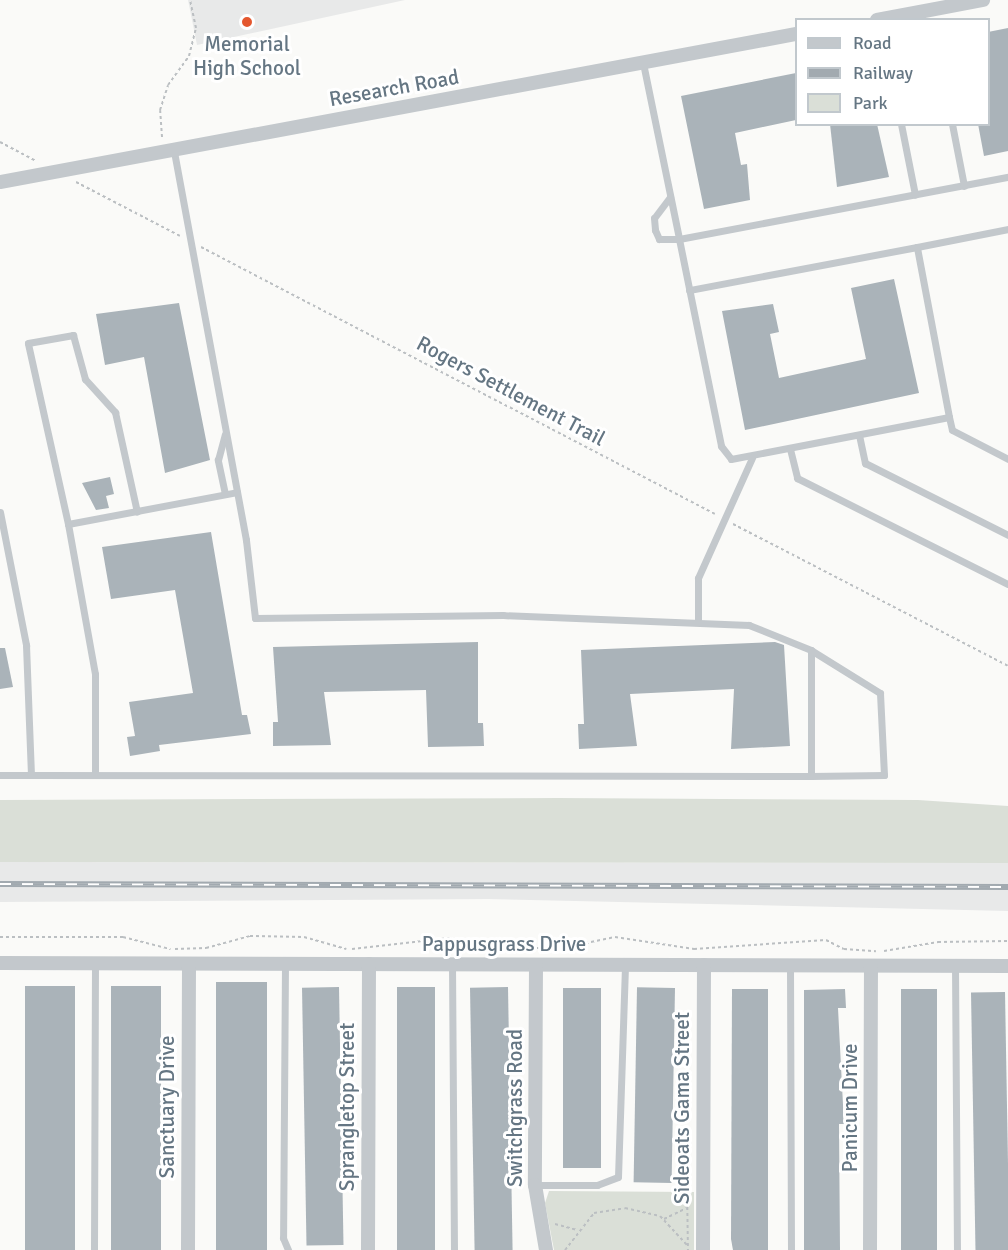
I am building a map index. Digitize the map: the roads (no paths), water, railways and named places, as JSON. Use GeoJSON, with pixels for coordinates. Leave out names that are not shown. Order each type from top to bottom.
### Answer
{"type":"FeatureCollection","features":[{"type":"Feature","properties":{"kind":"street"},"geometry":{"type":"LineString","coordinates":[[888,18],[983,0]]}},
{"type":"Feature","properties":{"kind":"street","name":"Research Road"},"geometry":{"type":"LineString","coordinates":[[0,182],[795,34]]}},
{"type":"Feature","properties":{"kind":"street","name":"Pappusgrass Drive"},"geometry":{"type":"LineString","coordinates":[[0,963],[1008,966]]}},
{"type":"Feature","properties":{"kind":"street","name":"Sanctuary Drive"},"geometry":{"type":"LineString","coordinates":[[188,1250],[189,964]]}},
{"type":"Feature","properties":{"kind":"street","name":"Sprangletop Street"},"geometry":{"type":"LineString","coordinates":[[368,1250],[369,964]]}},
{"type":"Feature","properties":{"kind":"street","name":"Switchgrass Road"},"geometry":{"type":"LineString","coordinates":[[536,965],[535,1185],[546,1250]]}},
{"type":"Feature","properties":{"kind":"street","name":"Sideoats Gama Street"},"geometry":{"type":"LineString","coordinates":[[703,1250],[704,965]]}},
{"type":"Feature","properties":{"kind":"street","name":"Panicum Drive"},"geometry":{"type":"LineString","coordinates":[[870,1250],[871,966]]}},
{"type":"Feature","properties":{"kind":"lane"},"geometry":{"type":"LineString","coordinates":[[643,63],[721,446],[732,459],[752,458],[949,417]]}},
{"type":"Feature","properties":{"kind":"lane"},"geometry":{"type":"LineString","coordinates":[[901,126],[915,195]]}},
{"type":"Feature","properties":{"kind":"lane"},"geometry":{"type":"LineString","coordinates":[[952,126],[964,186]]}},
{"type":"Feature","properties":{"kind":"lane"},"geometry":{"type":"LineString","coordinates":[[0,776],[95,774],[884,775],[880,693],[811,650],[749,625],[698,621],[503,615],[255,618],[237,492],[174,150]]}},
{"type":"Feature","properties":{"kind":"lane"},"geometry":{"type":"LineString","coordinates":[[670,197],[654,218],[655,230],[659,239],[679,239],[1008,177]]}},
{"type":"Feature","properties":{"kind":"lane"},"geometry":{"type":"LineString","coordinates":[[690,290],[1008,230]]}},
{"type":"Feature","properties":{"kind":"lane"},"geometry":{"type":"LineString","coordinates":[[917,247],[951,430],[1008,459]]}},
{"type":"Feature","properties":{"kind":"lane"},"geometry":{"type":"LineString","coordinates":[[95,774],[95,674],[68,524],[28,343],[73,334],[85,379],[115,412],[137,512]]}},
{"type":"Feature","properties":{"kind":"lane"},"geometry":{"type":"LineString","coordinates":[[225,495],[218,460],[226,431]]}},
{"type":"Feature","properties":{"kind":"lane"},"geometry":{"type":"LineString","coordinates":[[859,435],[865,463],[1008,535]]}},
{"type":"Feature","properties":{"kind":"lane"},"geometry":{"type":"LineString","coordinates":[[790,449],[797,478],[1008,584]]}},
{"type":"Feature","properties":{"kind":"lane"},"geometry":{"type":"LineString","coordinates":[[698,621],[698,578],[752,458]]}},
{"type":"Feature","properties":{"kind":"lane"},"geometry":{"type":"LineString","coordinates":[[68,524],[237,492]]}},
{"type":"Feature","properties":{"kind":"lane"},"geometry":{"type":"LineString","coordinates":[[0,512],[2,537],[26,645],[31,775]]}},
{"type":"Feature","properties":{"kind":"lane"},"geometry":{"type":"LineString","coordinates":[[811,650],[811,776]]}},
{"type":"Feature","properties":{"kind":"lane"},"geometry":{"type":"LineString","coordinates":[[94,1250],[95,962]]}},
{"type":"Feature","properties":{"kind":"lane"},"geometry":{"type":"LineString","coordinates":[[285,964],[283,1238],[288,1250]]}},
{"type":"Feature","properties":{"kind":"lane"},"geometry":{"type":"LineString","coordinates":[[453,964],[454,1250]]}},
{"type":"Feature","properties":{"kind":"lane"},"geometry":{"type":"LineString","coordinates":[[535,1185],[597,1185],[618,1177],[625,965]]}},
{"type":"Feature","properties":{"kind":"lane"},"geometry":{"type":"LineString","coordinates":[[789,966],[792,1250]]}},
{"type":"Feature","properties":{"kind":"lane"},"geometry":{"type":"LineString","coordinates":[[955,966],[957,1250]]}},
{"type":"Feature","properties":{"kind":"railway"},"geometry":{"type":"LineString","coordinates":[[0,884],[1008,887]]}},
{"type":"Feature","properties":{"kind":"place","name":"Memorial High School"},"geometry":{"type":"Point","coordinates":[247,22]}}]}
